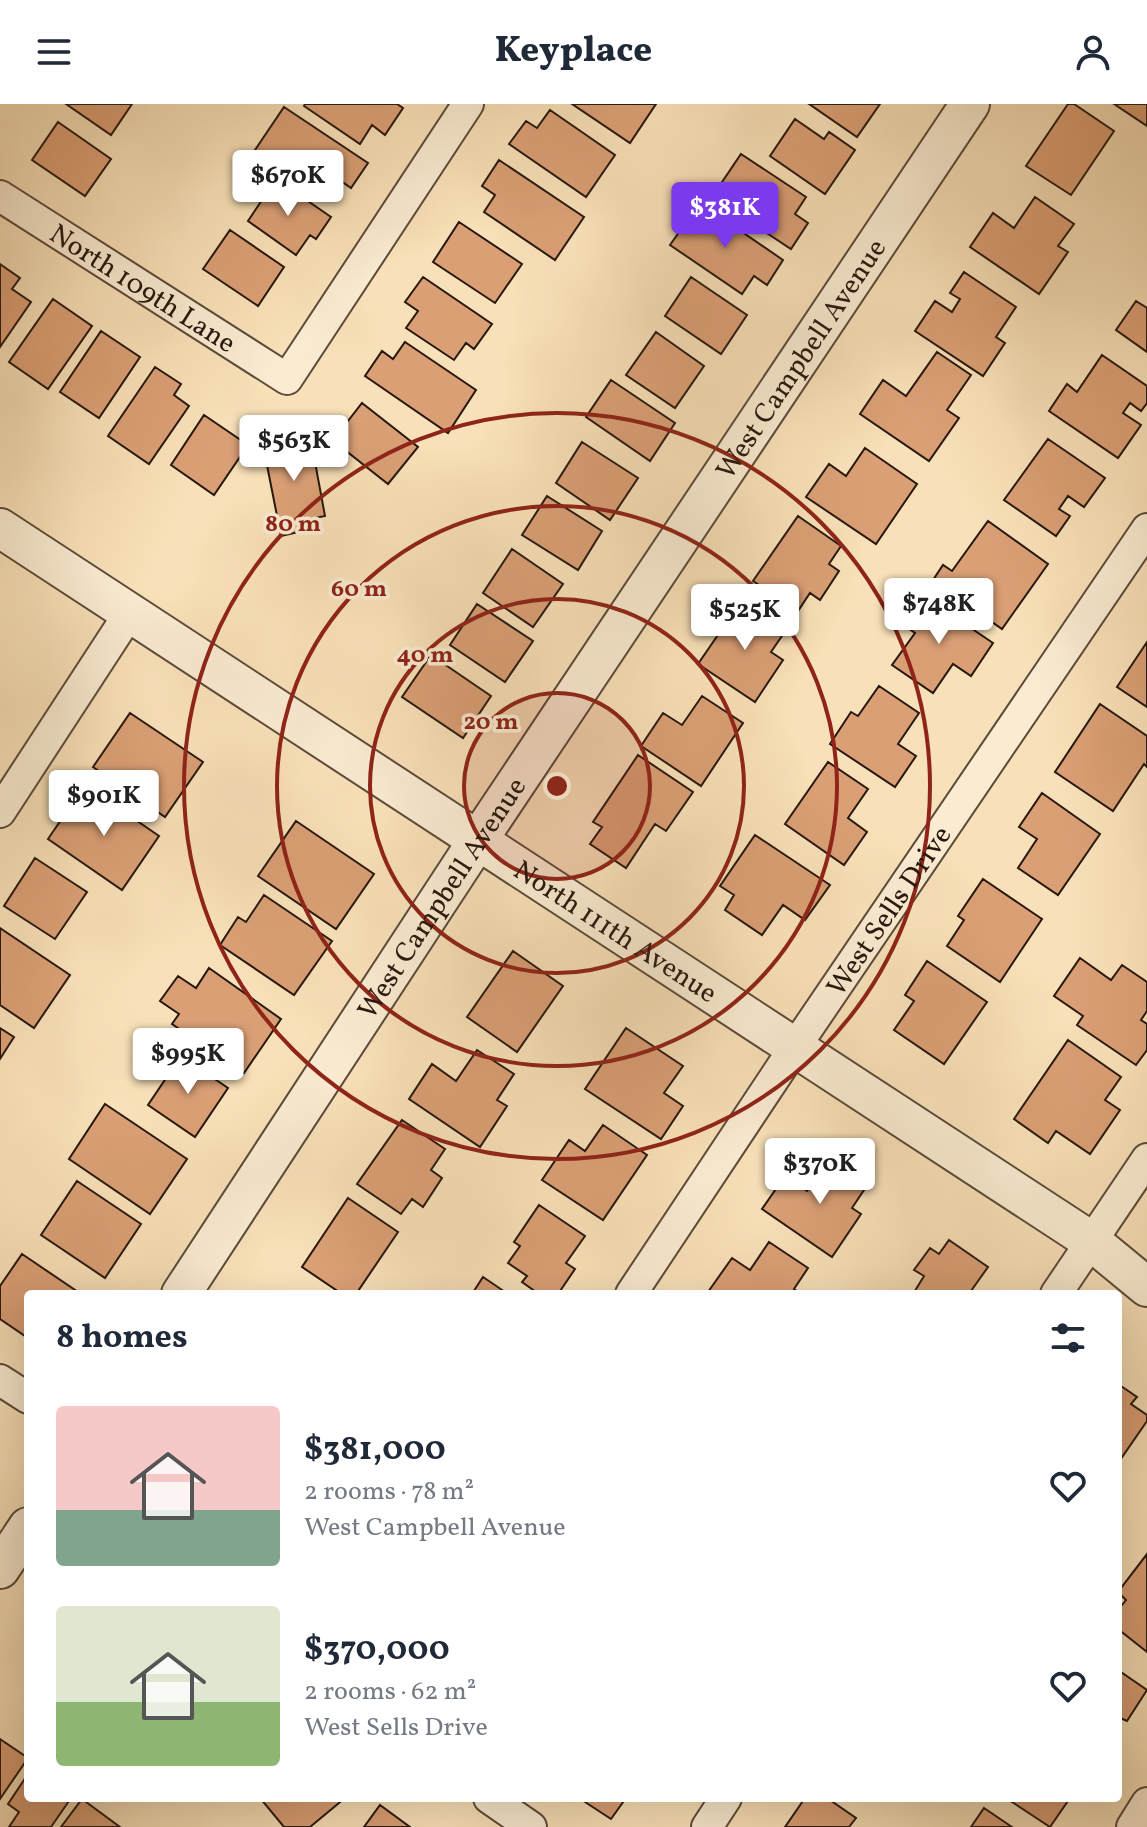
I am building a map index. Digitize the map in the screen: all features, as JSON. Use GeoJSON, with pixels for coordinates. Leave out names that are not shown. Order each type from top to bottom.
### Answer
{"type":"FeatureCollection","features":[{"type":"Feature","properties":{"kind":"street","name":"North 109th Lane"},"geometry":{"type":"LineString","coordinates":[[0,196],[287,379],[468,104]]}},
{"type":"Feature","properties":{"kind":"street","name":"West Campbell Avenue"},"geometry":{"type":"LineString","coordinates":[[184,1290],[478,840],[970,104]]}},
{"type":"Feature","properties":{"kind":"street","name":"North 111th Avenue"},"geometry":{"type":"LineString","coordinates":[[0,528],[1091,1241],[1147,1287]]}},
{"type":"Feature","properties":{"kind":"street","name":"West Sells Drive"},"geometry":{"type":"LineString","coordinates":[[634,1290],[1147,529]]}},
{"type":"Feature","properties":{"kind":"street"},"geometry":{"type":"LineString","coordinates":[[0,812],[129,614]]}},
{"type":"Feature","properties":{"kind":"street"},"geometry":{"type":"LineString","coordinates":[[1059,1290],[1147,1159]]}},
{"type":"Feature","properties":{"kind":"street"},"geometry":{"type":"LineString","coordinates":[[0,1380],[24,1395]]}},
{"type":"Feature","properties":{"kind":"street"},"geometry":{"type":"LineString","coordinates":[[0,1569],[24,1533]]}},
{"type":"Feature","properties":{"kind":"street"},"geometry":{"type":"LineString","coordinates":[[495,1802],[531,1827]]}},
{"type":"Feature","properties":{"kind":"street"},"geometry":{"type":"LineString","coordinates":[[707,1827],[723,1802]]}},
{"type":"Feature","properties":{"kind":"street"},"geometry":{"type":"LineString","coordinates":[[1132,1827],[1147,1803]]}},
{"type":"Feature","properties":{"kind":"building"},"geometry":{"type":"Polygon","coordinates":[[[66,104],[132,104],[111,135],[66,104]]]}},
{"type":"Feature","properties":{"kind":"building"},"geometry":{"type":"Polygon","coordinates":[[[305,104],[397,104],[403,108],[385,135],[372,125],[360,144],[305,104]]]}},
{"type":"Feature","properties":{"kind":"building"},"geometry":{"type":"Polygon","coordinates":[[[572,104],[656,104],[630,143],[572,104]]]}},
{"type":"Feature","properties":{"kind":"building"},"geometry":{"type":"Polygon","coordinates":[[[809,104],[880,104],[857,137],[809,104]]]}},
{"type":"Feature","properties":{"kind":"building"},"geometry":{"type":"Polygon","coordinates":[[[1068,104],[1074,104],[1114,131],[1071,195],[1026,166],[1068,104]]]}},
{"type":"Feature","properties":{"kind":"building"},"geometry":{"type":"Polygon","coordinates":[[[1114,104],[1147,104],[1147,126],[1114,104]]]}},
{"type":"Feature","properties":{"kind":"building"},"geometry":{"type":"Polygon","coordinates":[[[284,107],[368,163],[351,188],[338,179],[325,198],[255,150],[284,107]]]}},
{"type":"Feature","properties":{"kind":"building"},"geometry":{"type":"Polygon","coordinates":[[[550,110],[615,155],[586,197],[509,144],[526,121],[537,128],[550,110]]]}},
{"type":"Feature","properties":{"kind":"building"},"geometry":{"type":"Polygon","coordinates":[[[795,119],[824,139],[829,132],[855,150],[825,194],[770,156],[795,119]]]}},
{"type":"Feature","properties":{"kind":"building"},"geometry":{"type":"Polygon","coordinates":[[[58,122],[111,159],[85,196],[32,160],[58,122]]]}},
{"type":"Feature","properties":{"kind":"building"},"geometry":{"type":"Polygon","coordinates":[[[741,154],[806,197],[795,214],[808,223],[791,249],[712,197],[741,154]]]}},
{"type":"Feature","properties":{"kind":"building"},"geometry":{"type":"Polygon","coordinates":[[[499,160],[584,217],[555,260],[484,212],[495,195],[482,186],[499,160]]]}},
{"type":"Feature","properties":{"kind":"building"},"geometry":{"type":"Polygon","coordinates":[[[276,179],[331,217],[316,239],[310,235],[296,255],[248,221],[276,179]]]}},
{"type":"Feature","properties":{"kind":"building"},"geometry":{"type":"Polygon","coordinates":[[[1035,197],[1074,224],[1058,246],[1068,252],[1039,294],[970,247],[993,213],[1014,228],[1035,197]]]}},
{"type":"Feature","properties":{"kind":"building"},"geometry":{"type":"Polygon","coordinates":[[[700,203],[783,260],[767,285],[754,276],[742,294],[670,245],[700,203]]]}},
{"type":"Feature","properties":{"kind":"building"},"geometry":{"type":"Polygon","coordinates":[[[459,222],[522,264],[495,303],[433,262],[459,222]]]}},
{"type":"Feature","properties":{"kind":"building"},"geometry":{"type":"Polygon","coordinates":[[[230,230],[284,267],[258,306],[203,269],[230,230]]]}},
{"type":"Feature","properties":{"kind":"building"},"geometry":{"type":"Polygon","coordinates":[[[0,264],[20,278],[12,289],[31,302],[0,347],[0,264]]]}},
{"type":"Feature","properties":{"kind":"building"},"geometry":{"type":"Polygon","coordinates":[[[964,272],[1016,307],[996,337],[1005,343],[983,376],[915,331],[935,301],[952,312],[960,299],[950,293],[964,272]]]}},
{"type":"Feature","properties":{"kind":"building"},"geometry":{"type":"Polygon","coordinates":[[[423,277],[492,324],[474,349],[466,343],[454,360],[406,328],[418,311],[405,302],[423,277]]]}},
{"type":"Feature","properties":{"kind":"building"},"geometry":{"type":"Polygon","coordinates":[[[691,277],[747,315],[721,354],[665,316],[691,277]]]}},
{"type":"Feature","properties":{"kind":"building"},"geometry":{"type":"Polygon","coordinates":[[[53,299],[92,326],[48,389],[9,362],[53,299]]]}},
{"type":"Feature","properties":{"kind":"building"},"geometry":{"type":"Polygon","coordinates":[[[1136,301],[1147,308],[1147,352],[1116,330],[1136,301]]]}},
{"type":"Feature","properties":{"kind":"building"},"geometry":{"type":"Polygon","coordinates":[[[101,331],[140,357],[99,418],[60,392],[101,331]]]}},
{"type":"Feature","properties":{"kind":"building"},"geometry":{"type":"Polygon","coordinates":[[[656,332],[704,366],[675,408],[626,375],[656,332]]]}},
{"type":"Feature","properties":{"kind":"building"},"geometry":{"type":"Polygon","coordinates":[[[405,342],[476,390],[448,433],[365,376],[382,351],[393,359],[405,342]]]}},
{"type":"Feature","properties":{"kind":"building"},"geometry":{"type":"Polygon","coordinates":[[[937,352],[971,375],[947,410],[959,418],[929,461],[860,414],[883,380],[906,396],[937,352]]]}},
{"type":"Feature","properties":{"kind":"building"},"geometry":{"type":"Polygon","coordinates":[[[1102,355],[1147,386],[1147,403],[1141,411],[1130,403],[1123,413],[1141,425],[1118,458],[1049,411],[1067,384],[1077,392],[1102,355]]]}},
{"type":"Feature","properties":{"kind":"building"},"geometry":{"type":"Polygon","coordinates":[[[155,367],[181,384],[174,395],[189,406],[149,464],[108,436],[155,367]]]}},
{"type":"Feature","properties":{"kind":"building"},"geometry":{"type":"Polygon","coordinates":[[[611,380],[675,423],[650,461],[586,417],[611,380]]]}},
{"type":"Feature","properties":{"kind":"building"},"geometry":{"type":"Polygon","coordinates":[[[362,403],[418,447],[388,484],[326,435],[341,416],[348,421],[362,403]]]}},
{"type":"Feature","properties":{"kind":"building"},"geometry":{"type":"Polygon","coordinates":[[[204,415],[248,445],[214,495],[171,465],[204,415]]]}},
{"type":"Feature","properties":{"kind":"building"},"geometry":{"type":"Polygon","coordinates":[[[310,435],[325,516],[305,520],[307,530],[281,536],[263,445],[310,435]]]}},
{"type":"Feature","properties":{"kind":"building"},"geometry":{"type":"Polygon","coordinates":[[[1048,439],[1105,478],[1084,507],[1068,496],[1059,509],[1070,516],[1056,536],[1004,500],[1048,439]]]}},
{"type":"Feature","properties":{"kind":"building"},"geometry":{"type":"Polygon","coordinates":[[[582,442],[638,478],[610,520],[556,483],[582,442]]]}},
{"type":"Feature","properties":{"kind":"building"},"geometry":{"type":"Polygon","coordinates":[[[865,448],[917,484],[876,544],[806,497],[829,464],[846,476],[865,448]]]}},
{"type":"Feature","properties":{"kind":"building"},"geometry":{"type":"Polygon","coordinates":[[[547,496],[602,531],[578,570],[522,535],[547,496]]]}},
{"type":"Feature","properties":{"kind":"building"},"geometry":{"type":"Polygon","coordinates":[[[798,516],[841,546],[829,564],[839,571],[820,600],[810,593],[798,611],[753,581],[798,516]]]}},
{"type":"Feature","properties":{"kind":"building"},"geometry":{"type":"Polygon","coordinates":[[[988,521],[1048,564],[1002,629],[933,580],[943,565],[952,571],[988,521]]]}},
{"type":"Feature","properties":{"kind":"building"},"geometry":{"type":"Polygon","coordinates":[[[512,549],[563,584],[533,627],[483,593],[512,549]]]}},
{"type":"Feature","properties":{"kind":"building"},"geometry":{"type":"Polygon","coordinates":[[[925,597],[993,643],[971,676],[953,664],[933,693],[892,665],[915,633],[905,626],[925,597]]]}},
{"type":"Feature","properties":{"kind":"building"},"geometry":{"type":"Polygon","coordinates":[[[742,600],[786,630],[771,652],[783,660],[755,702],[698,664],[742,600]]]}},
{"type":"Feature","properties":{"kind":"building"},"geometry":{"type":"Polygon","coordinates":[[[477,604],[533,641],[505,682],[450,645],[477,604]]]}},
{"type":"Feature","properties":{"kind":"building"},"geometry":{"type":"Polygon","coordinates":[[[1147,642],[1147,707],[1117,687],[1147,642]]]}},
{"type":"Feature","properties":{"kind":"building"},"geometry":{"type":"Polygon","coordinates":[[[431,655],[491,696],[463,738],[402,697],[431,655]]]}},
{"type":"Feature","properties":{"kind":"building"},"geometry":{"type":"Polygon","coordinates":[[[879,686],[919,713],[898,744],[916,756],[895,787],[830,744],[851,712],[858,716],[879,686]]]}},
{"type":"Feature","properties":{"kind":"building"},"geometry":{"type":"Polygon","coordinates":[[[702,696],[743,723],[701,786],[641,746],[663,713],[682,725],[702,696]]]}},
{"type":"Feature","properties":{"kind":"building"},"geometry":{"type":"Polygon","coordinates":[[[1100,704],[1147,736],[1147,767],[1144,764],[1113,811],[1055,772],[1100,704]]]}},
{"type":"Feature","properties":{"kind":"building"},"geometry":{"type":"Polygon","coordinates":[[[130,713],[203,762],[165,817],[93,767],[130,713]]]}},
{"type":"Feature","properties":{"kind":"building"},"geometry":{"type":"Polygon","coordinates":[[[638,755],[693,792],[666,831],[655,824],[626,868],[590,844],[602,827],[593,822],[638,755]]]}},
{"type":"Feature","properties":{"kind":"building"},"geometry":{"type":"Polygon","coordinates":[[[828,762],[868,789],[848,818],[867,832],[844,865],[785,824],[828,762]]]}},
{"type":"Feature","properties":{"kind":"building"},"geometry":{"type":"Polygon","coordinates":[[[85,785],[159,836],[122,890],[48,839],[85,785]]]}},
{"type":"Feature","properties":{"kind":"building"},"geometry":{"type":"Polygon","coordinates":[[[1042,793],[1100,834],[1058,895],[1018,868],[1037,839],[1019,827],[1042,793]]]}},
{"type":"Feature","properties":{"kind":"building"},"geometry":{"type":"Polygon","coordinates":[[[296,821],[374,874],[336,929],[258,876],[296,821]]]}},
{"type":"Feature","properties":{"kind":"building"},"geometry":{"type":"Polygon","coordinates":[[[755,835],[830,885],[805,920],[783,905],[762,935],[725,910],[734,895],[720,886],[755,835]]]}},
{"type":"Feature","properties":{"kind":"building"},"geometry":{"type":"Polygon","coordinates":[[[35,858],[87,892],[55,939],[4,906],[35,858]]]}},
{"type":"Feature","properties":{"kind":"building"},"geometry":{"type":"Polygon","coordinates":[[[983,879],[1042,919],[1000,982],[947,946],[964,920],[958,916],[983,879]]]}},
{"type":"Feature","properties":{"kind":"building"},"geometry":{"type":"Polygon","coordinates":[[[264,895],[332,941],[294,995],[220,945],[238,917],[246,922],[264,895]]]}},
{"type":"Feature","properties":{"kind":"building"},"geometry":{"type":"Polygon","coordinates":[[[0,928],[70,975],[34,1028],[0,1005],[0,928]]]}},
{"type":"Feature","properties":{"kind":"building"},"geometry":{"type":"Polygon","coordinates":[[[513,951],[563,986],[517,1052],[467,1017],[513,951]]]}},
{"type":"Feature","properties":{"kind":"building"},"geometry":{"type":"Polygon","coordinates":[[[1080,958],[1111,980],[1122,965],[1147,982],[1147,1011],[1141,1020],[1147,1024],[1147,1050],[1136,1065],[1077,1025],[1083,1016],[1054,996],[1080,958]]]}},
{"type":"Feature","properties":{"kind":"building"},"geometry":{"type":"Polygon","coordinates":[[[927,961],[987,1002],[944,1064],[894,1030],[914,1001],[905,995],[927,961]]]}},
{"type":"Feature","properties":{"kind":"building"},"geometry":{"type":"Polygon","coordinates":[[[209,968],[281,1019],[244,1073],[172,1024],[179,1014],[160,1001],[178,976],[196,988],[209,968]]]}},
{"type":"Feature","properties":{"kind":"building"},"geometry":{"type":"Polygon","coordinates":[[[0,1028],[14,1037],[0,1059],[0,1028]]]}},
{"type":"Feature","properties":{"kind":"building"},"geometry":{"type":"Polygon","coordinates":[[[626,1028],[683,1066],[664,1093],[683,1106],[661,1139],[585,1089],[626,1028]]]}},
{"type":"Feature","properties":{"kind":"building"},"geometry":{"type":"Polygon","coordinates":[[[1068,1040],[1121,1077],[1105,1100],[1120,1110],[1090,1154],[1056,1131],[1048,1143],[1014,1119],[1068,1040]]]}},
{"type":"Feature","properties":{"kind":"building"},"geometry":{"type":"Polygon","coordinates":[[[477,1050],[514,1074],[497,1100],[507,1106],[480,1147],[409,1099],[432,1064],[456,1081],[477,1050]]]}},
{"type":"Feature","properties":{"kind":"building"},"geometry":{"type":"Polygon","coordinates":[[[181,1056],[228,1088],[195,1137],[148,1105],[181,1056]]]}},
{"type":"Feature","properties":{"kind":"building"},"geometry":{"type":"Polygon","coordinates":[[[105,1104],[187,1159],[150,1214],[69,1159],[105,1104]]]}},
{"type":"Feature","properties":{"kind":"building"},"geometry":{"type":"Polygon","coordinates":[[[402,1120],[445,1149],[431,1170],[442,1178],[423,1207],[412,1199],[401,1214],[357,1184],[402,1120]]]}},
{"type":"Feature","properties":{"kind":"building"},"geometry":{"type":"Polygon","coordinates":[[[603,1125],[647,1155],[603,1220],[542,1180],[569,1140],[585,1151],[603,1125]]]}},
{"type":"Feature","properties":{"kind":"building"},"geometry":{"type":"Polygon","coordinates":[[[831,1158],[868,1184],[852,1208],[861,1214],[832,1257],[762,1209],[785,1176],[807,1191],[831,1158]]]}},
{"type":"Feature","properties":{"kind":"building"},"geometry":{"type":"Polygon","coordinates":[[[77,1181],[141,1224],[105,1278],[41,1235],[77,1181]]]}},
{"type":"Feature","properties":{"kind":"building"},"geometry":{"type":"Polygon","coordinates":[[[348,1198],[398,1232],[359,1290],[336,1290],[302,1267],[348,1198]]]}},
{"type":"Feature","properties":{"kind":"building"},"geometry":{"type":"Polygon","coordinates":[[[539,1205],[585,1236],[566,1263],[575,1269],[561,1290],[533,1290],[522,1282],[527,1276],[508,1263],[520,1246],[514,1242],[539,1205]]]}},
{"type":"Feature","properties":{"kind":"building"},"geometry":{"type":"Polygon","coordinates":[[[949,1240],[988,1267],[972,1290],[915,1290],[924,1276],[914,1270],[930,1248],[939,1254],[949,1240]]]}},
{"type":"Feature","properties":{"kind":"building"},"geometry":{"type":"Polygon","coordinates":[[[769,1242],[808,1268],[795,1290],[709,1290],[732,1258],[750,1270],[769,1242]]]}},
{"type":"Feature","properties":{"kind":"building"},"geometry":{"type":"Polygon","coordinates":[[[22,1254],[75,1290],[24,1290],[24,1335],[0,1319],[0,1286],[22,1254]]]}},
{"type":"Feature","properties":{"kind":"building"},"geometry":{"type":"Polygon","coordinates":[[[483,1277],[502,1290],[475,1290],[483,1277]]]}},
{"type":"Feature","properties":{"kind":"building"},"geometry":{"type":"Polygon","coordinates":[[[1122,1387],[1137,1397],[1131,1404],[1147,1415],[1147,1421],[1122,1457],[1122,1387]]]}},
{"type":"Feature","properties":{"kind":"building"},"geometry":{"type":"Polygon","coordinates":[[[1147,1554],[1147,1652],[1122,1632],[1122,1605],[1126,1600],[1122,1596],[1122,1587],[1147,1554]]]}},
{"type":"Feature","properties":{"kind":"building"},"geometry":{"type":"Polygon","coordinates":[[[1122,1673],[1147,1690],[1127,1721],[1122,1719],[1122,1673]]]}},
{"type":"Feature","properties":{"kind":"building"},"geometry":{"type":"Polygon","coordinates":[[[0,1739],[24,1755],[24,1764],[0,1799],[0,1739]]]}},
{"type":"Feature","properties":{"kind":"building"},"geometry":{"type":"Polygon","coordinates":[[[24,1780],[24,1802],[68,1802],[51,1827],[9,1827],[19,1812],[8,1804],[24,1780]]]}},
{"type":"Feature","properties":{"kind":"building"},"geometry":{"type":"Polygon","coordinates":[[[80,1802],[86,1802],[120,1827],[61,1827],[80,1802]]]}},
{"type":"Feature","properties":{"kind":"building"},"geometry":{"type":"Polygon","coordinates":[[[263,1802],[340,1802],[310,1827],[284,1827],[263,1802]]]}},
{"type":"Feature","properties":{"kind":"building"},"geometry":{"type":"Polygon","coordinates":[[[585,1802],[623,1802],[611,1819],[585,1802]]]}},
{"type":"Feature","properties":{"kind":"building"},"geometry":{"type":"Polygon","coordinates":[[[802,1802],[833,1802],[856,1818],[849,1827],[785,1827],[802,1802]]]}},
{"type":"Feature","properties":{"kind":"building"},"geometry":{"type":"Polygon","coordinates":[[[1012,1802],[1067,1802],[1050,1827],[1012,1802]]]}},
{"type":"Feature","properties":{"kind":"building"},"geometry":{"type":"Polygon","coordinates":[[[380,1805],[410,1827],[364,1827],[380,1805]]]}},
{"type":"Feature","properties":{"kind":"building"},"geometry":{"type":"Polygon","coordinates":[[[984,1808],[1012,1827],[971,1827],[984,1808]]]}}]}
